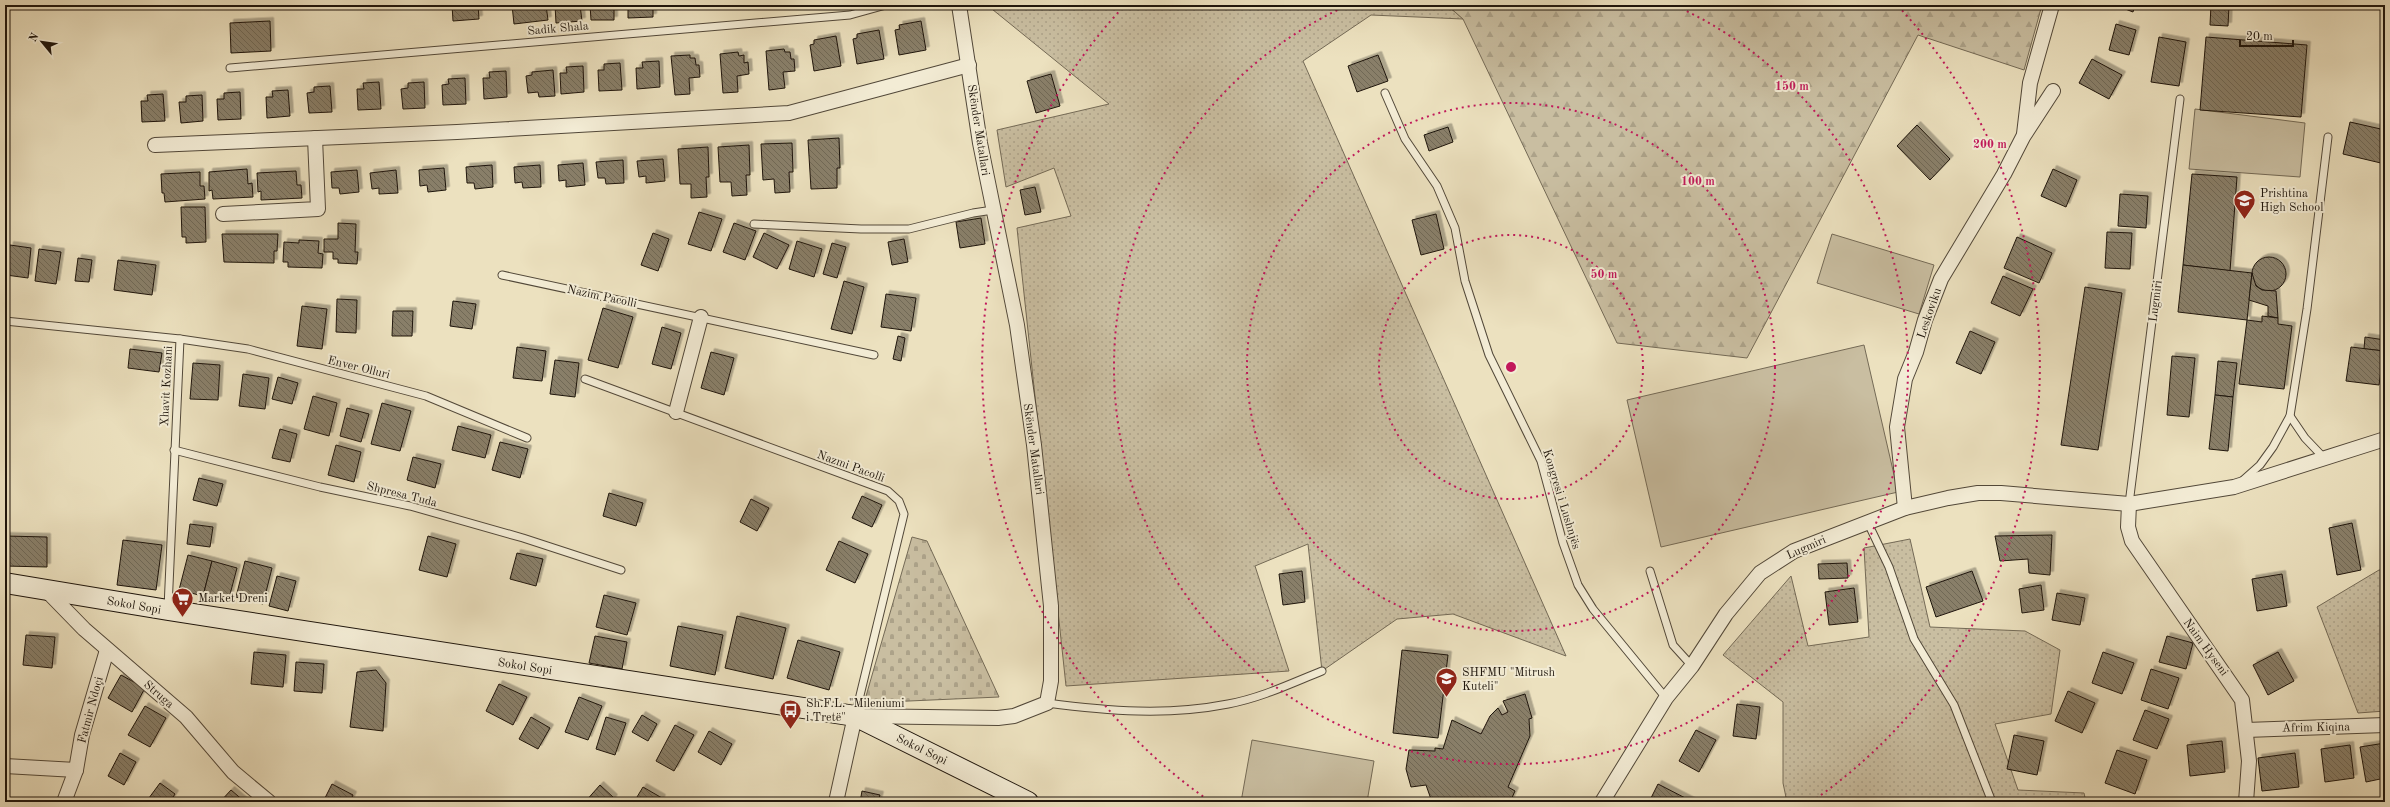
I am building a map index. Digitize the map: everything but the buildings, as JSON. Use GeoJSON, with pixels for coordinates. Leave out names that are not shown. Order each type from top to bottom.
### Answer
{"type":"FeatureCollection","features":[{"type":"Feature","properties":{"kind":"street","name":"Skënder Matallari"},"geometry":{"type":"LineString","coordinates":[[959,5],[980,143],[1017,325],[1041,498],[1051,606],[1051,681],[1047,703]]}},
{"type":"Feature","properties":{"kind":"street","name":"Leskoviku"},"geometry":{"type":"LineString","coordinates":[[2023,136],[2030,83],[2052,5]]}},
{"type":"Feature","properties":{"kind":"street"},"geometry":{"type":"LineString","coordinates":[[155,145],[675,121],[789,112],[969,65]]}},
{"type":"Feature","properties":{"kind":"street","name":"Leskoviku"},"geometry":{"type":"LineString","coordinates":[[1905,508],[1897,427],[1905,380],[1941,279],[2004,174],[2023,136],[2053,91]]}},
{"type":"Feature","properties":{"kind":"street"},"geometry":{"type":"LineString","coordinates":[[224,214],[318,209],[315,138]]}},
{"type":"Feature","properties":{"kind":"street"},"geometry":{"type":"LineString","coordinates":[[676,412],[701,317]]}},
{"type":"Feature","properties":{"kind":"street","name":"Lugmiri"},"geometry":{"type":"LineString","coordinates":[[1602,802],[1666,698],[1692,666],[1726,614],[1760,573],[1794,551],[1867,521],[1905,508],[1978,493],[2129,504],[2234,487],[2385,439]]}},
{"type":"Feature","properties":{"kind":"street","name":"Naim Hyseni"},"geometry":{"type":"LineString","coordinates":[[2129,504],[2128,527],[2132,541],[2232,683],[2242,700],[2249,761],[2246,802]]}},
{"type":"Feature","properties":{"kind":"street","name":"Sokol Sopi"},"geometry":{"type":"LineString","coordinates":[[5,583],[168,610],[855,716],[1028,802]]}},
{"type":"Feature","properties":{"kind":"street","name":"Struga"},"geometry":{"type":"LineString","coordinates":[[46,590],[107,650],[186,718],[233,772],[269,802]]}},
{"type":"Feature","properties":{"kind":"street","name":"Fatmir Ndoçi"},"geometry":{"type":"LineString","coordinates":[[64,802],[76,770],[82,735],[107,650]]}},
{"type":"Feature","properties":{"kind":"street"},"geometry":{"type":"LineString","coordinates":[[836,802],[855,716],[998,718],[1014,716],[1047,703]]}},
{"type":"Feature","properties":{"kind":"street","name":"Afrim Kiqina"},"geometry":{"type":"LineString","coordinates":[[2246,730],[2385,725]]}},
{"type":"Feature","properties":{"kind":"street"},"geometry":{"type":"LineString","coordinates":[[5,766],[76,770]]}},
{"type":"Feature","properties":{"kind":"lane","name":"Sadik Shala"},"geometry":{"type":"LineString","coordinates":[[230,68],[850,15],[886,5]]}},
{"type":"Feature","properties":{"kind":"lane","name":"Kongresi i Lushnjës"},"geometry":{"type":"LineString","coordinates":[[1385,93],[1405,139],[1437,186],[1455,228],[1465,280],[1489,355],[1541,462],[1563,544],[1578,585],[1593,609],[1666,698]]}},
{"type":"Feature","properties":{"kind":"lane","name":"Lugmiri"},"geometry":{"type":"LineString","coordinates":[[2129,504],[2180,99]]}},
{"type":"Feature","properties":{"kind":"lane"},"geometry":{"type":"LineString","coordinates":[[2234,487],[2260,465],[2273,447],[2290,416],[2308,309],[2328,137]]}},
{"type":"Feature","properties":{"kind":"lane"},"geometry":{"type":"LineString","coordinates":[[754,224],[861,229],[909,229],[973,213],[993,210]]}},
{"type":"Feature","properties":{"kind":"lane","name":"Nazim Pacolli"},"geometry":{"type":"LineString","coordinates":[[502,275],[874,355]]}},
{"type":"Feature","properties":{"kind":"lane","name":"Xhavit Kozhani"},"geometry":{"type":"LineString","coordinates":[[5,321],[180,339],[168,610]]}},
{"type":"Feature","properties":{"kind":"lane","name":"Enver Olluri"},"geometry":{"type":"LineString","coordinates":[[180,339],[248,349],[400,388],[426,396],[527,438]]}},
{"type":"Feature","properties":{"kind":"lane","name":"Nazmi Pacolli"},"geometry":{"type":"LineString","coordinates":[[585,379],[888,491],[899,501],[904,514],[855,716]]}},
{"type":"Feature","properties":{"kind":"lane"},"geometry":{"type":"LineString","coordinates":[[2290,416],[2298,430],[2325,459]]}},
{"type":"Feature","properties":{"kind":"lane","name":"Shpresa Tuda"},"geometry":{"type":"LineString","coordinates":[[174,450],[320,487],[410,506],[523,538],[621,570]]}},
{"type":"Feature","properties":{"kind":"lane"},"geometry":{"type":"LineString","coordinates":[[1867,521],[1889,567],[1914,639],[1954,706],[1992,802]]}},
{"type":"Feature","properties":{"kind":"lane"},"geometry":{"type":"LineString","coordinates":[[1650,571],[1673,645],[1692,666]]}},
{"type":"Feature","properties":{"kind":"lane"},"geometry":{"type":"LineString","coordinates":[[1047,703],[1123,712],[1202,708],[1228,704],[1256,697],[1322,671]]}},
{"type":"Feature","properties":{"kind":"green space"},"geometry":{"type":"Polygon","coordinates":[[[987,5],[1447,5],[1463,19],[1371,15],[1303,61],[1566,656],[1453,614],[1397,619],[1322,671],[1308,544],[1255,566],[1289,671],[1066,686],[1017,228],[1071,216],[1054,168],[1006,187],[997,130],[1109,104],[987,5]]]}},
{"type":"Feature","properties":{"kind":"green space"},"geometry":{"type":"Polygon","coordinates":[[[1447,5],[2042,5],[2024,70],[1918,35],[1747,358],[1617,343],[1463,19],[1447,5]]]}},
{"type":"Feature","properties":{"kind":"green space"},"geometry":{"type":"Polygon","coordinates":[[[2195,109],[2305,123],[2300,177],[2189,169],[2195,109]]]}},
{"type":"Feature","properties":{"kind":"green space"},"geometry":{"type":"Polygon","coordinates":[[[1832,234],[1934,265],[1919,314],[1817,283],[1832,234]]]}},
{"type":"Feature","properties":{"kind":"green space"},"geometry":{"type":"Polygon","coordinates":[[[1864,345],[1898,492],[1661,547],[1627,400],[1864,345]]]}},
{"type":"Feature","properties":{"kind":"green space"},"geometry":{"type":"Polygon","coordinates":[[[912,537],[927,541],[999,697],[864,703],[912,537]]]}},
{"type":"Feature","properties":{"kind":"green space"},"geometry":{"type":"Polygon","coordinates":[[[1910,539],[1930,627],[2025,631],[2060,650],[2051,714],[1995,724],[2018,790],[2084,793],[2086,802],[1787,802],[1783,783],[1783,702],[1723,655],[1791,576],[1808,646],[1869,637],[1864,548],[1910,539]]]}},
{"type":"Feature","properties":{"kind":"green space"},"geometry":{"type":"Polygon","coordinates":[[[2379,570],[2385,570],[2385,711],[2358,713],[2317,607],[2379,570]]]}},
{"type":"Feature","properties":{"kind":"green space"},"geometry":{"type":"Polygon","coordinates":[[[1252,740],[1374,761],[1367,802],[1241,802],[1252,740]]]}},
{"type":"Feature","properties":{"kind":"place","name":"Prishtina High School"},"geometry":{"type":"Point","coordinates":[2245,220]}},
{"type":"Feature","properties":{"kind":"place","name":"Market Dreni"},"geometry":{"type":"Point","coordinates":[183,618]}},
{"type":"Feature","properties":{"kind":"place","name":"SHFMU \"Mitrush Kuteli\""},"geometry":{"type":"Point","coordinates":[1447,698]}},
{"type":"Feature","properties":{"kind":"place","name":"Sh.F.L. \"Mileniumi i Tretë\""},"geometry":{"type":"Point","coordinates":[791,730]}}]}
